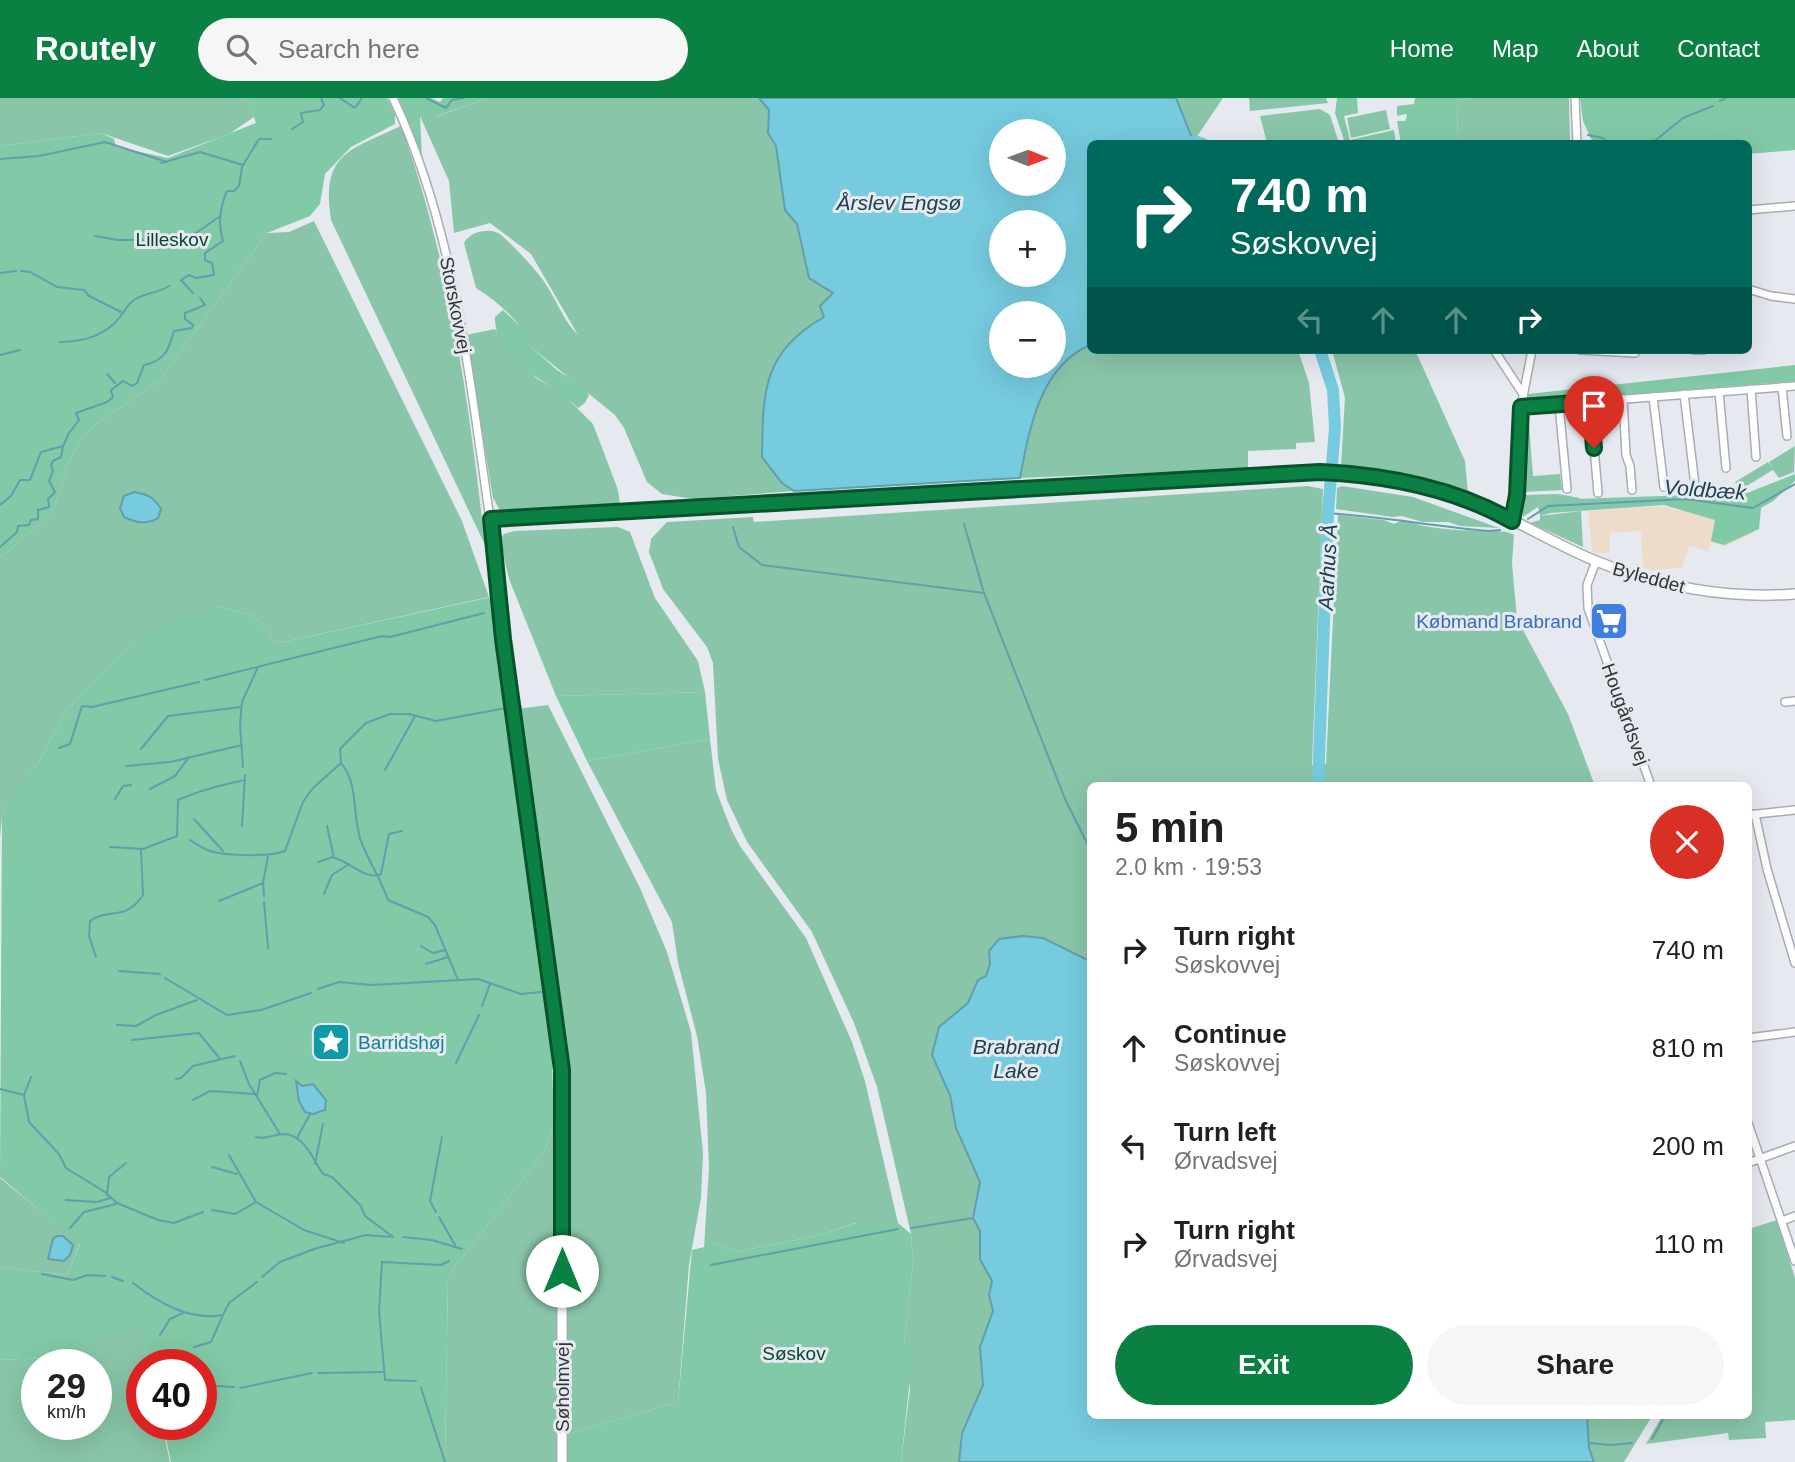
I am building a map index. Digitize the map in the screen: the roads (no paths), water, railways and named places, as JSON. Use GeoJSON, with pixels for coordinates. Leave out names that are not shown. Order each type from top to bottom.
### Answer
{"type":"FeatureCollection","features":[{"type":"Feature","properties":{"kind":"street","name":"Storskovvej"},"geometry":{"type":"LineString","coordinates":[[393,98],[424,172],[449,263],[491,519]]}},
{"type":"Feature","properties":{"kind":"street"},"geometry":{"type":"LineString","coordinates":[[1575,98],[1577,140]]}},
{"type":"Feature","properties":{"kind":"street"},"geometry":{"type":"LineString","coordinates":[[1752,210],[1795,206]]}},
{"type":"Feature","properties":{"kind":"street"},"geometry":{"type":"LineString","coordinates":[[1752,290],[1795,299]]}},
{"type":"Feature","properties":{"kind":"street"},"geometry":{"type":"LineString","coordinates":[[1497,354],[1523,394]]}},
{"type":"Feature","properties":{"kind":"street"},"geometry":{"type":"LineString","coordinates":[[1512,521],[1517,495],[1521,407],[1531,354]]}},
{"type":"Feature","properties":{"kind":"street"},"geometry":{"type":"LineString","coordinates":[[1521,407],[1795,386]]}},
{"type":"Feature","properties":{"kind":"street"},"geometry":{"type":"LineString","coordinates":[[1782,387],[1787,436]]}},
{"type":"Feature","properties":{"kind":"street"},"geometry":{"type":"LineString","coordinates":[[1751,389],[1756,457]]}},
{"type":"Feature","properties":{"kind":"street"},"geometry":{"type":"LineString","coordinates":[[1719,392],[1726,468]]}},
{"type":"Feature","properties":{"kind":"street"},"geometry":{"type":"LineString","coordinates":[[1684,394],[1695,485]]}},
{"type":"Feature","properties":{"kind":"street"},"geometry":{"type":"LineString","coordinates":[[1653,397],[1664,487]]}},
{"type":"Feature","properties":{"kind":"street"},"geometry":{"type":"LineString","coordinates":[[1623,399],[1626,455],[1630,466],[1632,491]]}},
{"type":"Feature","properties":{"kind":"street"},"geometry":{"type":"LineString","coordinates":[[1590,402],[1598,493]]}},
{"type":"Feature","properties":{"kind":"street"},"geometry":{"type":"LineString","coordinates":[[1559,405],[1567,489]]}},
{"type":"Feature","properties":{"kind":"street","name":"Byleddet"},"geometry":{"type":"LineString","coordinates":[[491,519],[1316,472],[1345,473],[1392,479],[1437,490],[1474,503],[1596,561],[1661,583],[1706,591],[1795,594]]}},
{"type":"Feature","properties":{"kind":"street","name":"Søholmvej"},"geometry":{"type":"LineString","coordinates":[[491,519],[503,639],[562,1070],[562,1462]]}},
{"type":"Feature","properties":{"kind":"street","name":"Hougårdsvej"},"geometry":{"type":"LineString","coordinates":[[1596,561],[1587,585],[1588,608],[1650,782]]}},
{"type":"Feature","properties":{"kind":"street"},"geometry":{"type":"LineString","coordinates":[[1784,702],[1795,701]]}},
{"type":"Feature","properties":{"kind":"street"},"geometry":{"type":"LineString","coordinates":[[1752,815],[1795,810]]}},
{"type":"Feature","properties":{"kind":"street"},"geometry":{"type":"LineString","coordinates":[[1752,818],[1795,963]]}},
{"type":"Feature","properties":{"kind":"street"},"geometry":{"type":"LineString","coordinates":[[1752,1037],[1795,1032]]}},
{"type":"Feature","properties":{"kind":"street"},"geometry":{"type":"LineString","coordinates":[[1752,1134],[1795,1261]]}},
{"type":"Feature","properties":{"kind":"street"},"geometry":{"type":"LineString","coordinates":[[1752,1161],[1795,1146]]}},
{"type":"Feature","properties":{"kind":"street"},"geometry":{"type":"LineString","coordinates":[[1782,1221],[1795,1216]]}},
{"type":"Feature","properties":{"kind":"water","name":"Årslev Engsø"},"geometry":{"type":"Polygon","coordinates":[[[759,98],[1176,98],[1193,140],[1087,140],[1087,347],[1066,362],[1066,301],[989,301],[989,378],[1052,378],[1033,420],[1020,478],[794,491],[782,483],[762,457],[766,393],[777,360],[788,345],[824,317],[820,306],[833,293],[809,278],[797,224],[785,210],[776,146],[768,133],[769,110],[759,98]]]}},
{"type":"Feature","properties":{"kind":"water"},"geometry":{"type":"Polygon","coordinates":[[[134,492],[146,495],[156,502],[161,509],[158,518],[141,522],[124,517],[120,508],[124,496],[134,492]]]}},
{"type":"Feature","properties":{"kind":"water","name":"Brabrand Lake"},"geometry":{"type":"Polygon","coordinates":[[[1023,936],[1043,938],[1087,960],[1087,1419],[1587,1419],[1589,1448],[1594,1462],[959,1462],[962,1433],[983,1385],[980,1347],[993,1311],[989,1295],[992,1281],[980,1259],[980,1231],[973,1218],[980,1182],[956,1128],[950,1095],[932,1055],[939,1027],[968,1003],[978,980],[986,976],[990,964],[989,951],[999,939],[1023,936]]]}},
{"type":"Feature","properties":{"kind":"water"},"geometry":{"type":"Polygon","coordinates":[[[296,1081],[302,1086],[313,1084],[326,1100],[325,1110],[313,1114],[305,1112],[299,1101],[296,1081]]]}},
{"type":"Feature","properties":{"kind":"water"},"geometry":{"type":"Polygon","coordinates":[[[63,1236],[73,1245],[70,1255],[64,1261],[48,1259],[53,1239],[63,1236]]]}},
{"type":"Feature","properties":{"kind":"waterway"},"geometry":{"type":"LineString","coordinates":[[292,129],[303,122],[301,113],[320,110],[324,105],[321,98]]}},
{"type":"Feature","properties":{"kind":"waterway"},"geometry":{"type":"LineString","coordinates":[[340,98],[355,108],[362,98]]}},
{"type":"Feature","properties":{"kind":"waterway"},"geometry":{"type":"LineString","coordinates":[[426,98],[446,108],[452,100],[463,98]]}},
{"type":"Feature","properties":{"kind":"waterway"},"geometry":{"type":"LineString","coordinates":[[1720,101],[1726,98]]}},
{"type":"Feature","properties":{"kind":"waterway"},"geometry":{"type":"LineString","coordinates":[[1656,140],[1683,118],[1713,106]]}},
{"type":"Feature","properties":{"kind":"waterway"},"geometry":{"type":"LineString","coordinates":[[1588,135],[1605,140]]}},
{"type":"Feature","properties":{"kind":"waterway"},"geometry":{"type":"LineString","coordinates":[[193,293],[181,280],[189,275],[196,278],[214,275],[212,263],[205,260],[205,253],[223,241],[220,216],[227,191],[234,191],[239,186],[242,167],[259,139],[271,139]]}},
{"type":"Feature","properties":{"kind":"waterway"},"geometry":{"type":"LineString","coordinates":[[0,159],[39,156],[105,142],[167,162]]}},
{"type":"Feature","properties":{"kind":"waterway"},"geometry":{"type":"LineString","coordinates":[[161,163],[200,152],[243,165]]}},
{"type":"Feature","properties":{"kind":"waterway"},"geometry":{"type":"LineString","coordinates":[[169,245],[180,244],[219,217]]}},
{"type":"Feature","properties":{"kind":"waterway"},"geometry":{"type":"LineString","coordinates":[[95,236],[143,240],[163,245]]}},
{"type":"Feature","properties":{"kind":"waterway"},"geometry":{"type":"LineString","coordinates":[[0,273],[16,271]]}},
{"type":"Feature","properties":{"kind":"waterway"},"geometry":{"type":"LineString","coordinates":[[21,271],[30,272],[57,287],[84,290],[89,296],[121,312]]}},
{"type":"Feature","properties":{"kind":"waterway"},"geometry":{"type":"LineString","coordinates":[[60,342],[85,339],[100,333],[114,324],[134,300],[169,286]]}},
{"type":"Feature","properties":{"kind":"waterway"},"geometry":{"type":"LineString","coordinates":[[0,505],[11,496],[20,480],[30,480],[41,452],[63,446],[79,420],[76,413],[107,402],[113,397],[111,390],[123,381],[132,386],[137,383],[144,365],[157,361],[165,353],[174,331],[192,328],[193,325],[185,319],[185,313],[205,305],[200,298]]}},
{"type":"Feature","properties":{"kind":"waterway"},"geometry":{"type":"LineString","coordinates":[[0,355],[20,350]]}},
{"type":"Feature","properties":{"kind":"waterway","name":"Aarhus Å"},"geometry":{"type":"LineString","coordinates":[[1318,782],[1328,513],[1335,428],[1333,390],[1321,354]]}},
{"type":"Feature","properties":{"kind":"waterway"},"geometry":{"type":"LineString","coordinates":[[107,374],[115,383]]}},
{"type":"Feature","properties":{"kind":"waterway"},"geometry":{"type":"LineString","coordinates":[[0,547],[17,532],[18,526],[29,525],[31,520],[38,519],[38,510],[49,507],[48,499],[55,492],[49,481],[53,471],[51,465],[61,457],[63,446]]}},
{"type":"Feature","properties":{"kind":"waterway","name":"Voldbæk"},"geometry":{"type":"LineString","coordinates":[[1528,519],[1548,506],[1685,499],[1753,508],[1795,484]]}},
{"type":"Feature","properties":{"kind":"waterway","name":"Voldbæk"},"geometry":{"type":"LineString","coordinates":[[1328,513],[1500,530]]}},
{"type":"Feature","properties":{"kind":"waterway"},"geometry":{"type":"LineString","coordinates":[[964,524],[984,593]]}},
{"type":"Feature","properties":{"kind":"waterway"},"geometry":{"type":"LineString","coordinates":[[733,527],[739,547],[762,565],[984,593],[1065,799],[1087,843]]}},
{"type":"Feature","properties":{"kind":"waterway"},"geometry":{"type":"LineString","coordinates":[[205,680],[484,613]]}},
{"type":"Feature","properties":{"kind":"waterway"},"geometry":{"type":"LineString","coordinates":[[243,767],[240,725],[242,702],[258,667]]}},
{"type":"Feature","properties":{"kind":"waterway"},"geometry":{"type":"LineString","coordinates":[[59,748],[70,744],[82,706],[92,707],[199,682]]}},
{"type":"Feature","properties":{"kind":"waterway"},"geometry":{"type":"LineString","coordinates":[[517,705],[521,707]]}},
{"type":"Feature","properties":{"kind":"waterway"},"geometry":{"type":"LineString","coordinates":[[141,749],[168,716],[241,707]]}},
{"type":"Feature","properties":{"kind":"waterway"},"geometry":{"type":"LineString","coordinates":[[190,840],[217,853],[259,855],[285,851],[303,802],[312,789],[341,763],[340,749],[366,723],[390,714],[409,714],[436,721],[506,708]]}},
{"type":"Feature","properties":{"kind":"waterway"},"geometry":{"type":"LineString","coordinates":[[385,770],[415,716]]}},
{"type":"Feature","properties":{"kind":"waterway"},"geometry":{"type":"LineString","coordinates":[[126,766],[170,762],[242,745]]}},
{"type":"Feature","properties":{"kind":"waterway"},"geometry":{"type":"LineString","coordinates":[[150,789],[175,776],[189,757]]}},
{"type":"Feature","properties":{"kind":"waterway"},"geometry":{"type":"LineString","coordinates":[[342,764],[351,783],[362,844],[388,900],[428,917],[435,925],[458,980]]}},
{"type":"Feature","properties":{"kind":"waterway"},"geometry":{"type":"LineString","coordinates":[[242,826],[245,775]]}},
{"type":"Feature","properties":{"kind":"waterway"},"geometry":{"type":"LineString","coordinates":[[110,847],[143,849],[177,836],[178,800],[194,793],[245,780]]}},
{"type":"Feature","properties":{"kind":"waterway"},"geometry":{"type":"LineString","coordinates":[[115,799],[123,786],[131,785]]}},
{"type":"Feature","properties":{"kind":"waterway"},"geometry":{"type":"LineString","coordinates":[[194,819],[223,851]]}},
{"type":"Feature","properties":{"kind":"waterway"},"geometry":{"type":"LineString","coordinates":[[327,826],[334,858],[369,875],[381,874],[389,834],[402,831]]}},
{"type":"Feature","properties":{"kind":"waterway"},"geometry":{"type":"LineString","coordinates":[[96,957],[89,936],[90,921],[124,911],[143,895],[141,849]]}},
{"type":"Feature","properties":{"kind":"waterway"},"geometry":{"type":"LineString","coordinates":[[264,896],[263,883],[268,856]]}},
{"type":"Feature","properties":{"kind":"waterway"},"geometry":{"type":"LineString","coordinates":[[318,862],[333,857]]}},
{"type":"Feature","properties":{"kind":"waterway"},"geometry":{"type":"LineString","coordinates":[[324,894],[332,875],[349,864]]}},
{"type":"Feature","properties":{"kind":"waterway"},"geometry":{"type":"LineString","coordinates":[[219,901],[263,883]]}},
{"type":"Feature","properties":{"kind":"waterway"},"geometry":{"type":"LineString","coordinates":[[264,902],[268,948]]}},
{"type":"Feature","properties":{"kind":"waterway"},"geometry":{"type":"LineString","coordinates":[[421,946],[433,953],[445,950]]}},
{"type":"Feature","properties":{"kind":"waterway"},"geometry":{"type":"LineString","coordinates":[[426,964],[448,957]]}},
{"type":"Feature","properties":{"kind":"waterway"},"geometry":{"type":"LineString","coordinates":[[119,971],[160,974]]}},
{"type":"Feature","properties":{"kind":"waterway"},"geometry":{"type":"LineString","coordinates":[[165,978],[227,1015],[261,1010],[311,993]]}},
{"type":"Feature","properties":{"kind":"waterway"},"geometry":{"type":"LineString","coordinates":[[318,989],[339,982],[372,985],[478,979],[521,994],[541,992]]}},
{"type":"Feature","properties":{"kind":"waterway"},"geometry":{"type":"LineString","coordinates":[[482,1006],[490,984]]}},
{"type":"Feature","properties":{"kind":"waterway"},"geometry":{"type":"LineString","coordinates":[[117,1025],[136,1026],[156,1015],[197,1000]]}},
{"type":"Feature","properties":{"kind":"waterway"},"geometry":{"type":"LineString","coordinates":[[456,1063],[479,1015]]}},
{"type":"Feature","properties":{"kind":"waterway"},"geometry":{"type":"LineString","coordinates":[[132,1040],[199,1033],[220,1059]]}},
{"type":"Feature","properties":{"kind":"waterway"},"geometry":{"type":"LineString","coordinates":[[176,1079],[181,1078],[193,1066],[235,1056]]}},
{"type":"Feature","properties":{"kind":"waterway"},"geometry":{"type":"LineString","coordinates":[[240,1061],[249,1084],[280,1134]]}},
{"type":"Feature","properties":{"kind":"waterway"},"geometry":{"type":"LineString","coordinates":[[257,1096],[260,1080],[275,1073],[286,1074]]}},
{"type":"Feature","properties":{"kind":"waterway"},"geometry":{"type":"LineString","coordinates":[[24,1095],[31,1077]]}},
{"type":"Feature","properties":{"kind":"waterway"},"geometry":{"type":"LineString","coordinates":[[0,1089],[24,1095],[29,1122],[59,1154],[66,1168],[105,1192],[117,1203],[158,1220],[174,1223],[203,1212]]}},
{"type":"Feature","properties":{"kind":"waterway"},"geometry":{"type":"LineString","coordinates":[[193,1100],[210,1091],[255,1094]]}},
{"type":"Feature","properties":{"kind":"waterway"},"geometry":{"type":"LineString","coordinates":[[297,1138],[310,1114]]}},
{"type":"Feature","properties":{"kind":"waterway"},"geometry":{"type":"LineString","coordinates":[[315,1164],[323,1124]]}},
{"type":"Feature","properties":{"kind":"waterway"},"geometry":{"type":"LineString","coordinates":[[256,1137],[284,1134],[298,1139],[308,1149],[323,1174],[332,1177],[361,1206],[365,1216],[393,1237]]}},
{"type":"Feature","properties":{"kind":"waterway"},"geometry":{"type":"LineString","coordinates":[[436,1212],[430,1201],[442,1137]]}},
{"type":"Feature","properties":{"kind":"waterway"},"geometry":{"type":"LineString","coordinates":[[229,1155],[256,1202]]}},
{"type":"Feature","properties":{"kind":"waterway"},"geometry":{"type":"LineString","coordinates":[[107,1195],[109,1177],[126,1163]]}},
{"type":"Feature","properties":{"kind":"waterway"},"geometry":{"type":"LineString","coordinates":[[212,1167],[237,1174]]}},
{"type":"Feature","properties":{"kind":"waterway"},"geometry":{"type":"LineString","coordinates":[[66,1200],[97,1202],[110,1198]]}},
{"type":"Feature","properties":{"kind":"waterway"},"geometry":{"type":"LineString","coordinates":[[212,1210],[235,1214],[256,1202],[304,1230],[344,1243]]}},
{"type":"Feature","properties":{"kind":"waterway"},"geometry":{"type":"LineString","coordinates":[[70,1228],[84,1212],[116,1204]]}},
{"type":"Feature","properties":{"kind":"waterway"},"geometry":{"type":"LineString","coordinates":[[439,1217],[455,1245]]}},
{"type":"Feature","properties":{"kind":"waterway"},"geometry":{"type":"LineString","coordinates":[[911,1228],[973,1218]]}},
{"type":"Feature","properties":{"kind":"waterway"},"geometry":{"type":"LineString","coordinates":[[711,1265],[898,1229]]}},
{"type":"Feature","properties":{"kind":"waterway"},"geometry":{"type":"LineString","coordinates":[[262,1277],[280,1262],[314,1249],[366,1235],[390,1237]]}},
{"type":"Feature","properties":{"kind":"waterway"},"geometry":{"type":"LineString","coordinates":[[403,1237],[432,1240],[462,1249]]}},
{"type":"Feature","properties":{"kind":"waterway"},"geometry":{"type":"LineString","coordinates":[[416,1381],[385,1380],[379,1311],[382,1262],[441,1265],[449,1261]]}},
{"type":"Feature","properties":{"kind":"waterway"},"geometry":{"type":"LineString","coordinates":[[42,1274],[73,1280],[88,1275],[105,1276]]}},
{"type":"Feature","properties":{"kind":"waterway"},"geometry":{"type":"LineString","coordinates":[[112,1277],[123,1281]]}},
{"type":"Feature","properties":{"kind":"waterway"},"geometry":{"type":"LineString","coordinates":[[133,1283],[175,1309],[210,1316],[223,1315],[229,1303],[257,1282]]}},
{"type":"Feature","properties":{"kind":"waterway"},"geometry":{"type":"LineString","coordinates":[[160,1335],[170,1319],[183,1313]]}},
{"type":"Feature","properties":{"kind":"waterway"},"geometry":{"type":"LineString","coordinates":[[194,1347],[211,1342],[223,1315]]}},
{"type":"Feature","properties":{"kind":"waterway"},"geometry":{"type":"LineString","coordinates":[[318,1373],[383,1372]]}},
{"type":"Feature","properties":{"kind":"waterway"},"geometry":{"type":"LineString","coordinates":[[240,1388],[312,1373]]}},
{"type":"Feature","properties":{"kind":"waterway"},"geometry":{"type":"LineString","coordinates":[[217,1386],[234,1387]]}},
{"type":"Feature","properties":{"kind":"waterway"},"geometry":{"type":"LineString","coordinates":[[421,1388],[445,1462]]}},
{"type":"Feature","properties":{"kind":"waterway"},"geometry":{"type":"LineString","coordinates":[[1652,1439],[1663,1419]]}},
{"type":"Feature","properties":{"kind":"waterway"},"geometry":{"type":"LineString","coordinates":[[1589,1443],[1632,1443]]}},
{"type":"Feature","properties":{"kind":"place","name":"Købmand Brabrand"},"geometry":{"type":"Point","coordinates":[1609,621]}},
{"type":"Feature","properties":{"kind":"place","name":"Barridshøj"},"geometry":{"type":"Point","coordinates":[331,1042]}},
{"type":"Feature","properties":{"kind":"park label","name":"Lilleskov"},"geometry":{"type":"Point","coordinates":[172,239]}},
{"type":"Feature","properties":{"kind":"park label","name":"Søskov"},"geometry":{"type":"Point","coordinates":[794,1353]}}]}
